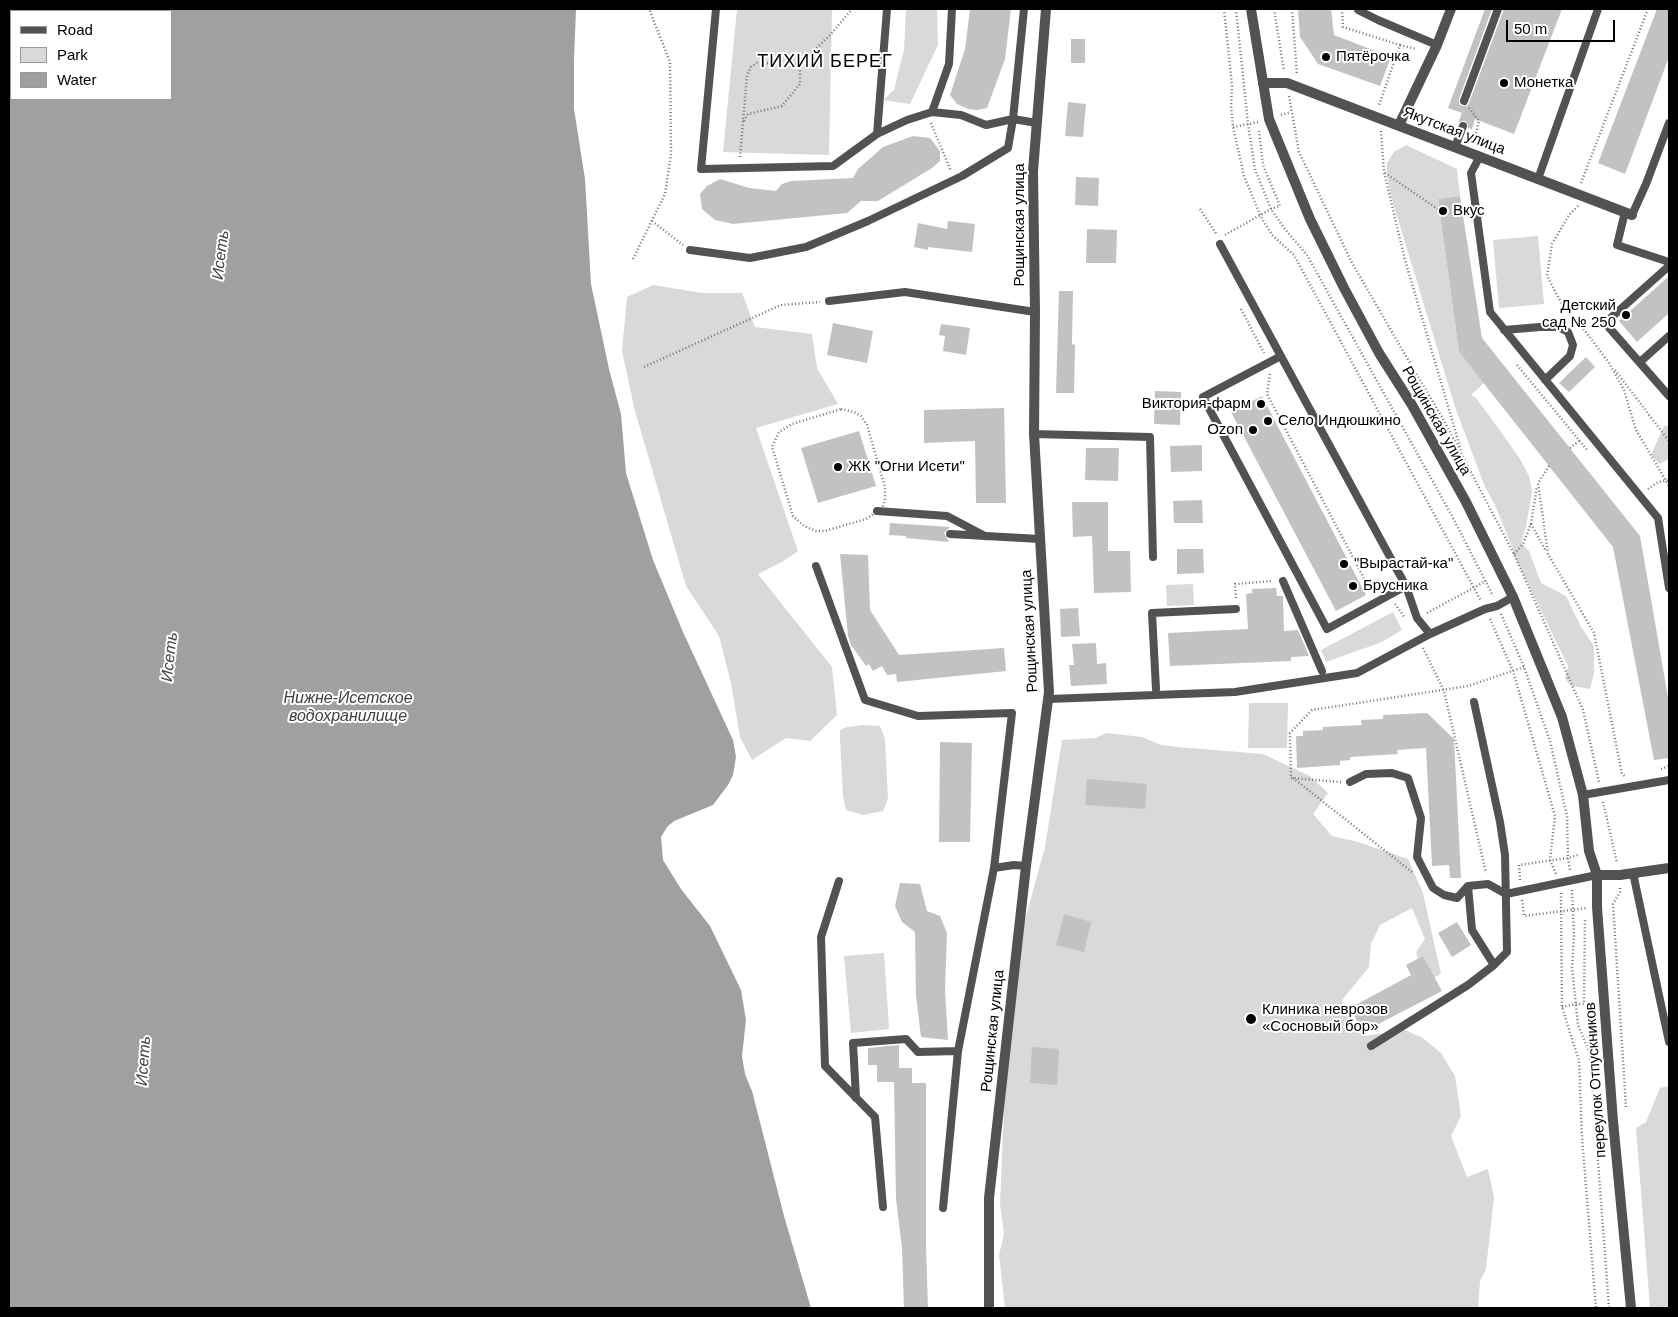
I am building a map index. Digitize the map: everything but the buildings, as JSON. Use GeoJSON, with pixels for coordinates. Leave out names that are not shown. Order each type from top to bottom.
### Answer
{"type":"FeatureCollection","features":[{"type":"Feature","properties":{"kind":"street","name":"Рощинская улица"},"geometry":{"type":"LineString","coordinates":[[989,1308],[989,1198],[1026,866],[1049,699],[1034,434],[1033,171],[1046,9]]}},
{"type":"Feature","properties":{"kind":"street","name":"Рощинская улица"},"geometry":{"type":"LineString","coordinates":[[1251,9],[1268,119],[1310,219],[1331,262],[1379,353],[1412,405],[1466,502],[1513,597],[1562,717],[1583,795],[1589,851]]}},
{"type":"Feature","properties":{"kind":"street"},"geometry":{"type":"LineString","coordinates":[[1399,125],[1437,45],[1450,9]]}},
{"type":"Feature","properties":{"kind":"street","name":"Якутская улица"},"geometry":{"type":"LineString","coordinates":[[1263,83],[1287,83],[1629,214]]}},
{"type":"Feature","properties":{"kind":"street","name":"переулок Отпускников"},"geometry":{"type":"LineString","coordinates":[[1589,851],[1597,875],[1597,906],[1613,1121],[1631,1308]]}},
{"type":"Feature","properties":{"kind":"street"},"geometry":{"type":"LineString","coordinates":[[1597,875],[1620,875],[1669,868]]}},
{"type":"Feature","properties":{"kind":"lane"},"geometry":{"type":"LineString","coordinates":[[716,9],[701,169],[833,166],[877,134],[907,120],[929,113],[961,115],[986,125],[1013,120],[1037,123]]}},
{"type":"Feature","properties":{"kind":"lane"},"geometry":{"type":"LineString","coordinates":[[877,134],[887,9]]}},
{"type":"Feature","properties":{"kind":"lane"},"geometry":{"type":"LineString","coordinates":[[929,113],[949,64],[952,9]]}},
{"type":"Feature","properties":{"kind":"lane"},"geometry":{"type":"LineString","coordinates":[[690,250],[750,258],[806,247],[868,222],[955,179],[1008,148],[1013,120],[1024,9]]}},
{"type":"Feature","properties":{"kind":"lane"},"geometry":{"type":"LineString","coordinates":[[1358,9],[1437,45]]}},
{"type":"Feature","properties":{"kind":"lane"},"geometry":{"type":"LineString","coordinates":[[1464,101],[1498,9]]}},
{"type":"Feature","properties":{"kind":"lane"},"geometry":{"type":"LineString","coordinates":[[1538,179],[1598,9]]}},
{"type":"Feature","properties":{"kind":"lane"},"geometry":{"type":"LineString","coordinates":[[1669,123],[1660,148],[1629,214],[1617,245],[1669,264],[1605,323],[1669,396]]}},
{"type":"Feature","properties":{"kind":"lane"},"geometry":{"type":"LineString","coordinates":[[1455,147],[1463,126]]}},
{"type":"Feature","properties":{"kind":"lane"},"geometry":{"type":"LineString","coordinates":[[1660,148],[1669,152]]}},
{"type":"Feature","properties":{"kind":"lane"},"geometry":{"type":"LineString","coordinates":[[1480,156],[1472,174],[1490,312],[1658,518],[1669,588]]}},
{"type":"Feature","properties":{"kind":"lane"},"geometry":{"type":"LineString","coordinates":[[1220,244],[1406,586],[1417,618],[1430,634]]}},
{"type":"Feature","properties":{"kind":"lane"},"geometry":{"type":"LineString","coordinates":[[829,301],[905,292],[1035,312]]}},
{"type":"Feature","properties":{"kind":"lane"},"geometry":{"type":"LineString","coordinates":[[1504,330],[1558,327],[1568,332],[1573,345],[1570,356],[1545,380]]}},
{"type":"Feature","properties":{"kind":"lane"},"geometry":{"type":"LineString","coordinates":[[1640,362],[1669,336]]}},
{"type":"Feature","properties":{"kind":"lane"},"geometry":{"type":"LineString","coordinates":[[1281,356],[1204,397],[1327,629],[1406,586]]}},
{"type":"Feature","properties":{"kind":"lane"},"geometry":{"type":"LineString","coordinates":[[1034,434],[1150,437],[1152,556]]}},
{"type":"Feature","properties":{"kind":"lane"},"geometry":{"type":"LineString","coordinates":[[877,511],[948,516],[985,536]]}},
{"type":"Feature","properties":{"kind":"lane"},"geometry":{"type":"LineString","coordinates":[[950,534],[1040,539]]}},
{"type":"Feature","properties":{"kind":"lane"},"geometry":{"type":"LineString","coordinates":[[816,566],[865,700],[918,716],[1012,713],[994,868],[958,1052],[942,1208]]}},
{"type":"Feature","properties":{"kind":"lane"},"geometry":{"type":"LineString","coordinates":[[1282,581],[1322,671]]}},
{"type":"Feature","properties":{"kind":"lane"},"geometry":{"type":"LineString","coordinates":[[1049,699],[1235,692],[1357,673],[1430,634],[1485,609],[1497,606],[1513,597]]}},
{"type":"Feature","properties":{"kind":"lane"},"geometry":{"type":"LineString","coordinates":[[1156,689],[1152,613],[1236,609]]}},
{"type":"Feature","properties":{"kind":"lane"},"geometry":{"type":"LineString","coordinates":[[1371,1046],[1468,985],[1494,966],[1507,952],[1504,855],[1500,822],[1474,702]]}},
{"type":"Feature","properties":{"kind":"lane"},"geometry":{"type":"LineString","coordinates":[[1350,782],[1366,774],[1392,773],[1408,778],[1420,818],[1417,857],[1433,888],[1444,895],[1457,898],[1468,886],[1488,884],[1506,894],[1597,875]]}},
{"type":"Feature","properties":{"kind":"lane"},"geometry":{"type":"LineString","coordinates":[[1583,795],[1669,780]]}},
{"type":"Feature","properties":{"kind":"lane"},"geometry":{"type":"LineString","coordinates":[[994,868],[1014,865],[1026,866]]}},
{"type":"Feature","properties":{"kind":"lane"},"geometry":{"type":"LineString","coordinates":[[1633,873],[1669,1042]]}},
{"type":"Feature","properties":{"kind":"lane"},"geometry":{"type":"LineString","coordinates":[[839,881],[821,937],[825,1066],[875,1117],[883,1207]]}},
{"type":"Feature","properties":{"kind":"lane"},"geometry":{"type":"LineString","coordinates":[[1468,886],[1472,930],[1494,966]]}},
{"type":"Feature","properties":{"kind":"lane"},"geometry":{"type":"LineString","coordinates":[[856,1098],[853,1043],[906,1039],[918,1052],[958,1052]]}},
{"type":"Feature","properties":{"kind":"path"},"geometry":{"type":"LineString","coordinates":[[633,259],[665,194],[671,154],[670,62],[649,9]]}},
{"type":"Feature","properties":{"kind":"path"},"geometry":{"type":"LineString","coordinates":[[741,152],[747,75],[751,67],[757,63],[800,64],[831,34],[852,9]]}},
{"type":"Feature","properties":{"kind":"path"},"geometry":{"type":"LineString","coordinates":[[1224,9],[1232,86],[1233,127],[1244,176],[1261,217],[1272,235],[1294,255],[1475,588],[1513,672],[1555,816],[1550,860],[1561,884],[1562,1007],[1579,1061],[1582,1138],[1596,1308]]}},
{"type":"Feature","properties":{"kind":"path"},"geometry":{"type":"LineString","coordinates":[[1236,9],[1248,124],[1255,169],[1271,209],[1307,256],[1452,516],[1486,581],[1524,667],[1550,741],[1567,816],[1568,858],[1574,910],[1572,968],[1578,1025],[1590,1054],[1610,1308]]}},
{"type":"Feature","properties":{"kind":"path"},"geometry":{"type":"LineString","coordinates":[[1274,9],[1299,152],[1351,261],[1443,419],[1514,554],[1583,710],[1620,875],[1620,892],[1613,904],[1626,1111]]}},
{"type":"Feature","properties":{"kind":"path"},"geometry":{"type":"LineString","coordinates":[[1292,9],[1296,73],[1305,77]]}},
{"type":"Feature","properties":{"kind":"path"},"geometry":{"type":"LineString","coordinates":[[1342,9],[1343,27],[1416,50]]}},
{"type":"Feature","properties":{"kind":"path"},"geometry":{"type":"LineString","coordinates":[[1648,9],[1582,196],[1552,244],[1547,276],[1564,308],[1586,332],[1669,441]]}},
{"type":"Feature","properties":{"kind":"path"},"geometry":{"type":"LineString","coordinates":[[1378,105],[1400,46]]}},
{"type":"Feature","properties":{"kind":"path"},"geometry":{"type":"LineString","coordinates":[[743,122],[748,114],[782,106],[800,84],[800,64]]}},
{"type":"Feature","properties":{"kind":"path"},"geometry":{"type":"LineString","coordinates":[[1464,101],[1479,121],[1477,131]]}},
{"type":"Feature","properties":{"kind":"path"},"geometry":{"type":"LineString","coordinates":[[929,113],[955,179]]}},
{"type":"Feature","properties":{"kind":"path"},"geometry":{"type":"LineString","coordinates":[[1384,120],[1381,130],[1384,172],[1405,260],[1463,457]]}},
{"type":"Feature","properties":{"kind":"path"},"geometry":{"type":"LineString","coordinates":[[1200,210],[1220,238],[1261,217],[1271,209],[1280,206],[1263,165],[1258,122],[1233,127]]}},
{"type":"Feature","properties":{"kind":"path"},"geometry":{"type":"LineString","coordinates":[[1384,172],[1440,210]]}},
{"type":"Feature","properties":{"kind":"path"},"geometry":{"type":"LineString","coordinates":[[652,221],[690,250]]}},
{"type":"Feature","properties":{"kind":"path"},"geometry":{"type":"LineString","coordinates":[[644,367],[781,306],[829,301]]}},
{"type":"Feature","properties":{"kind":"path"},"geometry":{"type":"LineString","coordinates":[[1237,302],[1272,368],[1267,394],[1370,590],[1384,584],[1408,624],[1486,581]]}},
{"type":"Feature","properties":{"kind":"path"},"geometry":{"type":"LineString","coordinates":[[1609,364],[1624,390],[1636,430],[1669,486]]}},
{"type":"Feature","properties":{"kind":"path"},"geometry":{"type":"LineString","coordinates":[[841,409],[861,416],[867,425],[886,486],[885,500],[882,508],[877,511],[866,519],[825,531],[816,531],[804,526],[793,516],[772,447],[779,432],[792,424],[841,409]]}},
{"type":"Feature","properties":{"kind":"path"},"geometry":{"type":"LineString","coordinates":[[1570,448],[1579,441]]}},
{"type":"Feature","properties":{"kind":"path"},"geometry":{"type":"LineString","coordinates":[[1514,554],[1524,544],[1531,524],[1538,483],[1549,466]]}},
{"type":"Feature","properties":{"kind":"path"},"geometry":{"type":"LineString","coordinates":[[1538,483],[1548,554]]}},
{"type":"Feature","properties":{"kind":"path"},"geometry":{"type":"LineString","coordinates":[[1531,524],[1594,633],[1622,774],[1626,778]]}},
{"type":"Feature","properties":{"kind":"path"},"geometry":{"type":"LineString","coordinates":[[1236,609],[1235,584],[1282,581]]}},
{"type":"Feature","properties":{"kind":"path"},"geometry":{"type":"LineString","coordinates":[[1419,640],[1444,690],[1488,884]]}},
{"type":"Feature","properties":{"kind":"path"},"geometry":{"type":"LineString","coordinates":[[1291,778],[1290,733],[1312,710],[1468,686],[1524,667]]}},
{"type":"Feature","properties":{"kind":"path"},"geometry":{"type":"LineString","coordinates":[[1654,772],[1669,766]]}},
{"type":"Feature","properties":{"kind":"path"},"geometry":{"type":"LineString","coordinates":[[1291,778],[1350,782]]}},
{"type":"Feature","properties":{"kind":"path"},"geometry":{"type":"LineString","coordinates":[[1291,778],[1433,888]]}},
{"type":"Feature","properties":{"kind":"path"},"geometry":{"type":"LineString","coordinates":[[1589,851],[1568,858],[1519,866],[1524,916],[1613,904]]}},
{"type":"Feature","properties":{"kind":"path"},"geometry":{"type":"LineString","coordinates":[[1562,1007],[1584,1004],[1585,918]]}},
{"type":"Feature","properties":{"kind":"green space"},"geometry":{"type":"Polygon","coordinates":[[[737,9],[832,9],[829,155],[723,152],[737,9]]]}},
{"type":"Feature","properties":{"kind":"green space"},"geometry":{"type":"Polygon","coordinates":[[[906,9],[937,9],[938,45],[910,104],[883,100],[894,90],[904,50],[906,9]]]}},
{"type":"Feature","properties":{"kind":"green space"},"geometry":{"type":"Polygon","coordinates":[[[1406,145],[1457,169],[1460,196],[1438,199],[1459,352],[1484,383],[1471,395],[1476,398],[1499,429],[1520,459],[1529,476],[1532,491],[1526,527],[1521,542],[1529,551],[1541,583],[1566,596],[1581,627],[1594,646],[1594,673],[1590,689],[1572,686],[1565,679],[1568,666],[1513,553],[1494,503],[1485,487],[1455,407],[1390,193],[1387,163],[1394,152],[1406,145]]]}},
{"type":"Feature","properties":{"kind":"green space"},"geometry":{"type":"Polygon","coordinates":[[[1538,236],[1544,304],[1499,308],[1493,240],[1538,236]]]}},
{"type":"Feature","properties":{"kind":"green space"},"geometry":{"type":"Polygon","coordinates":[[[653,285],[702,293],[742,293],[755,327],[812,334],[817,368],[838,404],[756,428],[798,551],[782,562],[758,574],[832,667],[837,715],[810,741],[786,738],[752,760],[740,737],[731,683],[719,636],[686,586],[635,411],[622,351],[627,297],[653,285]]]}},
{"type":"Feature","properties":{"kind":"green space"},"geometry":{"type":"Polygon","coordinates":[[[1664,426],[1669,426],[1669,459],[1659,464],[1651,455],[1664,426]]]}},
{"type":"Feature","properties":{"kind":"green space"},"geometry":{"type":"Polygon","coordinates":[[[1193,584],[1194,605],[1167,606],[1166,585],[1193,584]]]}},
{"type":"Feature","properties":{"kind":"green space"},"geometry":{"type":"Polygon","coordinates":[[[1393,612],[1402,630],[1382,642],[1326,662],[1321,650],[1393,612]]]}},
{"type":"Feature","properties":{"kind":"green space"},"geometry":{"type":"Polygon","coordinates":[[[1249,703],[1288,703],[1287,748],[1248,748],[1249,703]]]}},
{"type":"Feature","properties":{"kind":"green space"},"geometry":{"type":"Polygon","coordinates":[[[880,726],[885,739],[888,799],[883,811],[863,815],[846,810],[843,797],[840,730],[847,727],[880,726]]]}},
{"type":"Feature","properties":{"kind":"green space","name":"Клиника неврозов «Сосновый бор»"},"geometry":{"type":"Polygon","coordinates":[[[1107,733],[1142,737],[1161,745],[1263,754],[1310,776],[1328,793],[1313,814],[1332,836],[1358,842],[1408,859],[1423,893],[1441,974],[1431,979],[1420,967],[1416,952],[1425,939],[1412,908],[1380,925],[1371,944],[1369,967],[1342,1000],[1350,1024],[1364,1036],[1405,1030],[1423,1038],[1441,1053],[1455,1076],[1461,1116],[1451,1136],[1467,1177],[1488,1169],[1494,1197],[1486,1269],[1480,1281],[1478,1308],[1005,1308],[999,1255],[1004,1234],[1000,1204],[1005,1085],[1019,942],[1045,847],[1062,740],[1095,738],[1107,733]]]}},
{"type":"Feature","properties":{"kind":"green space"},"geometry":{"type":"Polygon","coordinates":[[[884,953],[889,1029],[851,1033],[844,956],[884,953]]]}},
{"type":"Feature","properties":{"kind":"green space"},"geometry":{"type":"Polygon","coordinates":[[[1669,1086],[1669,1308],[1650,1308],[1636,1128],[1646,1122],[1660,1088],[1669,1086]]]}},
{"type":"Feature","properties":{"kind":"water","name":"Нижне-Исетское водохранилище"},"geometry":{"type":"Polygon","coordinates":[[[576,9],[574,109],[585,179],[591,284],[609,369],[621,414],[626,473],[653,560],[683,632],[733,740],[736,757],[733,775],[713,805],[674,821],[667,827],[661,837],[663,860],[681,889],[710,926],[741,990],[746,1020],[742,1056],[745,1074],[752,1091],[784,1216],[811,1308],[9,1308],[9,37],[10,100],[172,100],[172,10],[32,10],[576,9]]]}},
{"type":"Feature","properties":{"kind":"place","name":"Пятёрочка"},"geometry":{"type":"Point","coordinates":[1326,57]}},
{"type":"Feature","properties":{"kind":"place","name":"Монетка"},"geometry":{"type":"Point","coordinates":[1504,83]}},
{"type":"Feature","properties":{"kind":"place","name":"Вкус"},"geometry":{"type":"Point","coordinates":[1443,211]}},
{"type":"Feature","properties":{"kind":"place","name":"Детский сад № 250"},"geometry":{"type":"Point","coordinates":[1626,315]}},
{"type":"Feature","properties":{"kind":"place","name":"Виктория-фарм"},"geometry":{"type":"Point","coordinates":[1261,404]}},
{"type":"Feature","properties":{"kind":"place","name":"Село Индюшкино"},"geometry":{"type":"Point","coordinates":[1268,421]}},
{"type":"Feature","properties":{"kind":"place","name":"Ozon"},"geometry":{"type":"Point","coordinates":[1253,430]}},
{"type":"Feature","properties":{"kind":"place","name":"ЖК \"Огни Исети\""},"geometry":{"type":"Point","coordinates":[838,467]}},
{"type":"Feature","properties":{"kind":"place","name":"\"Вырастай-ка\""},"geometry":{"type":"Point","coordinates":[1344,564]}},
{"type":"Feature","properties":{"kind":"place","name":"Брусника"},"geometry":{"type":"Point","coordinates":[1353,586]}},
{"type":"Feature","properties":{"kind":"place","name":"Клиника неврозов «Сосновый бор»"},"geometry":{"type":"Point","coordinates":[1251,1019]}},
{"type":"Feature","properties":{"kind":"district","name":"ТИХИЙ БЕРЕГ"},"geometry":{"type":"Point","coordinates":[825,62]}},
{"type":"Feature","properties":{"kind":"water label","name":"Исеть"},"geometry":{"type":"Point","coordinates":[221,255]}},
{"type":"Feature","properties":{"kind":"water label","name":"Исеть"},"geometry":{"type":"Point","coordinates":[170,657]}},
{"type":"Feature","properties":{"kind":"water label","name":"Исеть"},"geometry":{"type":"Point","coordinates":[144,1061]}}]}
